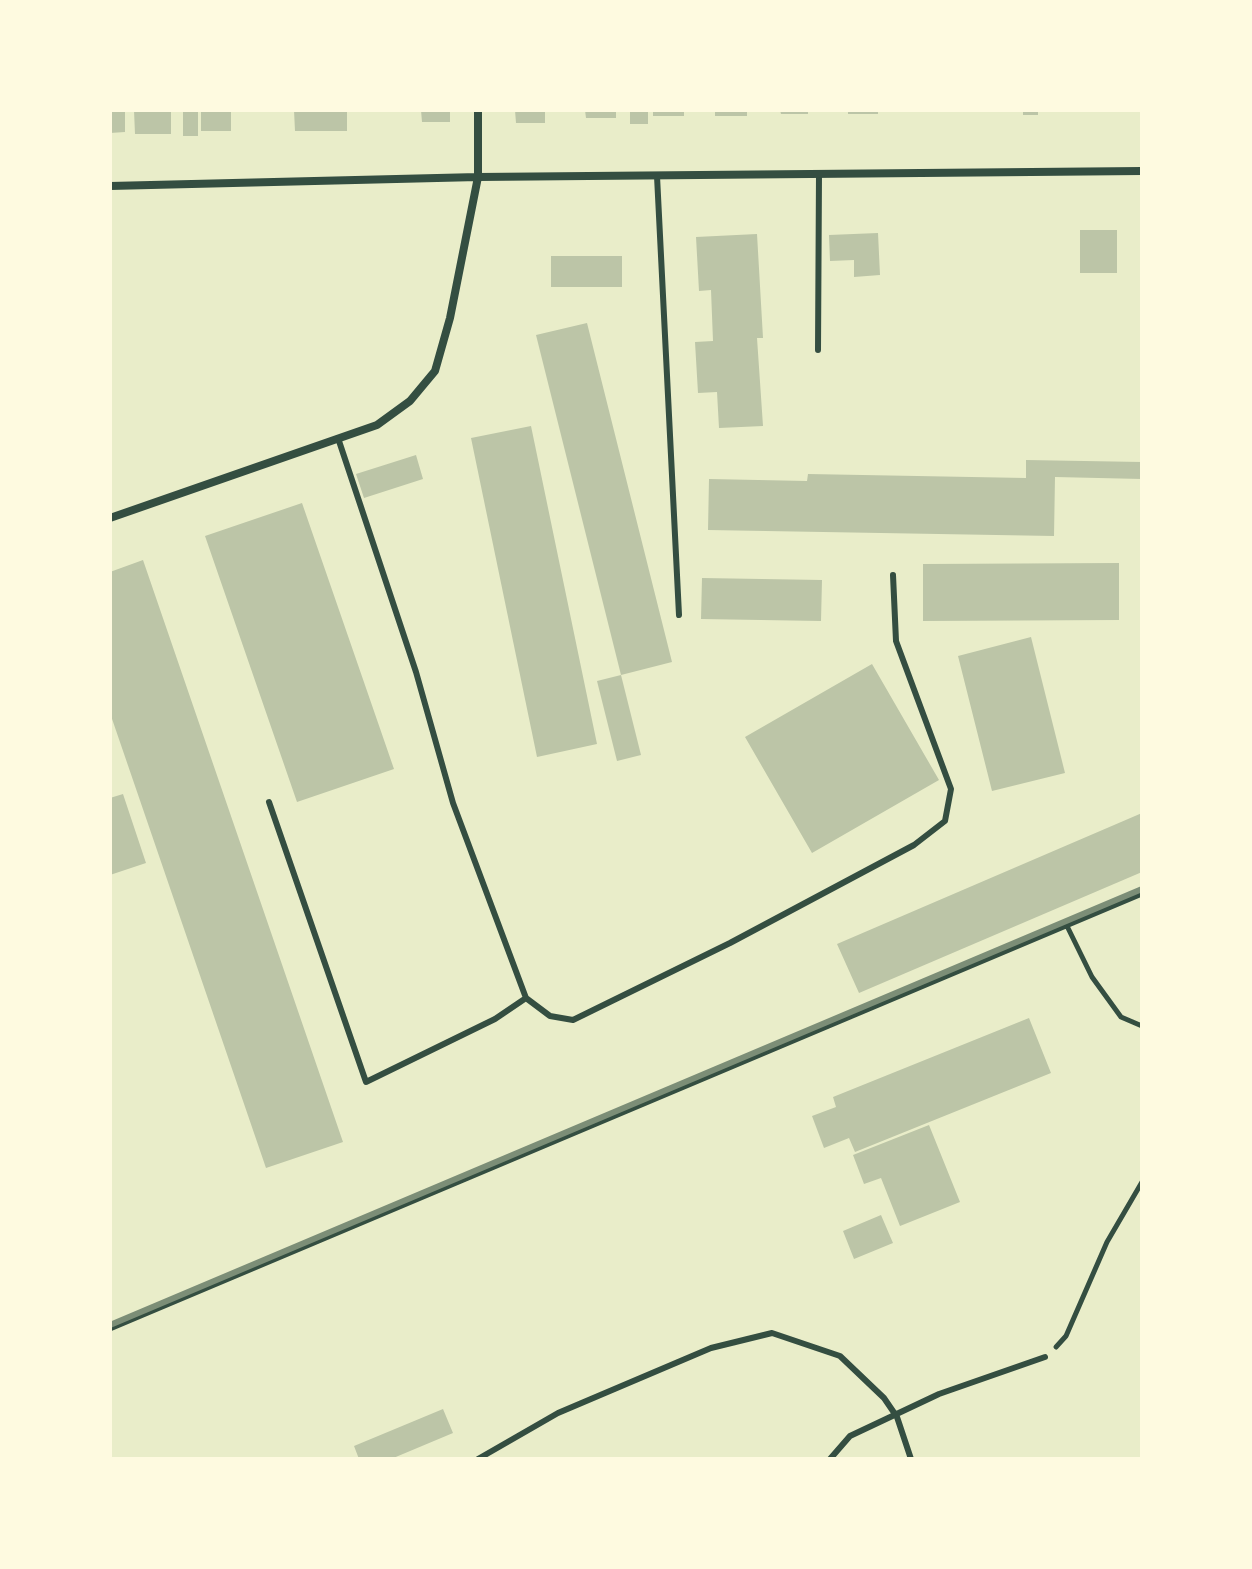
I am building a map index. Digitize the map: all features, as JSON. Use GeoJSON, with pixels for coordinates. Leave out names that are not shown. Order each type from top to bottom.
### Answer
{"type":"FeatureCollection","features":[{"type":"Feature","properties":{"kind":"street"},"geometry":{"type":"LineString","coordinates":[[110,518],[377,425],[410,401],[435,371],[478,177],[478,110]]}},
{"type":"Feature","properties":{"kind":"street"},"geometry":{"type":"LineString","coordinates":[[110,186],[478,177],[1142,171]]}},
{"type":"Feature","properties":{"kind":"lane"},"geometry":{"type":"LineString","coordinates":[[818,350],[819,174]]}},
{"type":"Feature","properties":{"kind":"lane"},"geometry":{"type":"LineString","coordinates":[[657,176],[679,615]]}},
{"type":"Feature","properties":{"kind":"lane"},"geometry":{"type":"LineString","coordinates":[[338,438],[416,672],[453,803],[526,998],[550,1016],[573,1020],[730,943],[914,845],[945,821],[951,789],[896,641],[893,575]]}},
{"type":"Feature","properties":{"kind":"lane"},"geometry":{"type":"LineString","coordinates":[[269,802],[366,1082],[495,1019],[526,998]]}},
{"type":"Feature","properties":{"kind":"lane"},"geometry":{"type":"LineString","coordinates":[[478,1459],[558,1413],[683,1359],[711,1348],[772,1333],[840,1356],[884,1398],[897,1417],[911,1459]]}},
{"type":"Feature","properties":{"kind":"lane"},"geometry":{"type":"LineString","coordinates":[[830,1459],[850,1436],[897,1417],[939,1394],[1045,1357]]}},
{"type":"Feature","properties":{"kind":"path"},"geometry":{"type":"LineString","coordinates":[[110,1329],[1142,894]]}},
{"type":"Feature","properties":{"kind":"path"},"geometry":{"type":"LineString","coordinates":[[1067,926],[1092,977],[1121,1017],[1142,1026]]}},
{"type":"Feature","properties":{"kind":"path"},"geometry":{"type":"LineString","coordinates":[[1045,1357],[1066,1336],[1107,1242],[1142,1182]]}},
{"type":"Feature","properties":{"kind":"building"},"geometry":{"type":"Polygon","coordinates":[[[110,110],[125,110],[125,132],[110,133],[110,110]]]}},
{"type":"Feature","properties":{"kind":"building"},"geometry":{"type":"Polygon","coordinates":[[[134,110],[171,110],[171,134],[135,134],[134,110]]]}},
{"type":"Feature","properties":{"kind":"building"},"geometry":{"type":"Polygon","coordinates":[[[201,110],[231,110],[231,131],[201,131],[201,110]]]}},
{"type":"Feature","properties":{"kind":"building"},"geometry":{"type":"Polygon","coordinates":[[[294,110],[347,110],[347,131],[295,131],[294,110]]]}},
{"type":"Feature","properties":{"kind":"building"},"geometry":{"type":"Polygon","coordinates":[[[421,110],[450,110],[450,122],[422,122],[421,110]]]}},
{"type":"Feature","properties":{"kind":"building"},"geometry":{"type":"Polygon","coordinates":[[[515,110],[545,110],[545,123],[516,123],[515,110]]]}},
{"type":"Feature","properties":{"kind":"building"},"geometry":{"type":"Polygon","coordinates":[[[585,110],[616,110],[616,118],[586,118],[585,110]]]}},
{"type":"Feature","properties":{"kind":"building"},"geometry":{"type":"Polygon","coordinates":[[[630,110],[648,110],[648,124],[630,124],[630,110]]]}},
{"type":"Feature","properties":{"kind":"building"},"geometry":{"type":"Polygon","coordinates":[[[653,110],[684,110],[684,116],[653,116],[653,110]]]}},
{"type":"Feature","properties":{"kind":"building"},"geometry":{"type":"Polygon","coordinates":[[[715,110],[747,110],[747,116],[715,116],[715,110]]]}},
{"type":"Feature","properties":{"kind":"building"},"geometry":{"type":"Polygon","coordinates":[[[780,110],[808,110],[808,114],[781,114],[780,110]]]}},
{"type":"Feature","properties":{"kind":"building"},"geometry":{"type":"Polygon","coordinates":[[[848,110],[878,110],[878,114],[848,114],[848,110]]]}},
{"type":"Feature","properties":{"kind":"building"},"geometry":{"type":"Polygon","coordinates":[[[1023,110],[1038,110],[1038,115],[1023,115],[1023,110]]]}},
{"type":"Feature","properties":{"kind":"building"},"geometry":{"type":"Polygon","coordinates":[[[183,111],[198,111],[198,136],[183,136],[183,111]]]}},
{"type":"Feature","properties":{"kind":"building"},"geometry":{"type":"Polygon","coordinates":[[[1080,230],[1117,230],[1117,273],[1080,273],[1080,230]]]}},
{"type":"Feature","properties":{"kind":"building"},"geometry":{"type":"Polygon","coordinates":[[[878,233],[880,275],[854,277],[854,260],[830,261],[829,235],[878,233]]]}},
{"type":"Feature","properties":{"kind":"building"},"geometry":{"type":"Polygon","coordinates":[[[757,234],[763,338],[757,338],[763,426],[719,428],[717,392],[698,393],[695,342],[713,341],[711,290],[699,291],[696,237],[757,234]]]}},
{"type":"Feature","properties":{"kind":"building"},"geometry":{"type":"Polygon","coordinates":[[[551,256],[622,256],[622,287],[551,287],[551,256]]]}},
{"type":"Feature","properties":{"kind":"building"},"geometry":{"type":"Polygon","coordinates":[[[587,323],[672,662],[621,675],[536,335],[587,323]]]}},
{"type":"Feature","properties":{"kind":"building"},"geometry":{"type":"Polygon","coordinates":[[[531,426],[597,744],[537,757],[471,438],[531,426]]]}},
{"type":"Feature","properties":{"kind":"building"},"geometry":{"type":"Polygon","coordinates":[[[416,455],[423,479],[364,498],[356,474],[416,455]]]}},
{"type":"Feature","properties":{"kind":"building"},"geometry":{"type":"Polygon","coordinates":[[[1026,460],[1142,462],[1142,479],[1055,477],[1054,536],[708,530],[709,479],[807,481],[808,474],[1026,478],[1026,460]]]}},
{"type":"Feature","properties":{"kind":"building"},"geometry":{"type":"Polygon","coordinates":[[[302,503],[394,769],[297,802],[205,536],[302,503]]]}},
{"type":"Feature","properties":{"kind":"building"},"geometry":{"type":"Polygon","coordinates":[[[143,560],[343,1142],[266,1168],[110,713],[110,572],[143,560]]]}},
{"type":"Feature","properties":{"kind":"building"},"geometry":{"type":"Polygon","coordinates":[[[1119,563],[1119,620],[923,621],[923,564],[1119,563]]]}},
{"type":"Feature","properties":{"kind":"building"},"geometry":{"type":"Polygon","coordinates":[[[702,578],[822,580],[821,621],[701,619],[702,578]]]}},
{"type":"Feature","properties":{"kind":"building"},"geometry":{"type":"Polygon","coordinates":[[[1031,637],[1065,773],[992,791],[958,656],[1031,637]]]}},
{"type":"Feature","properties":{"kind":"building"},"geometry":{"type":"Polygon","coordinates":[[[872,664],[939,780],[812,853],[745,737],[872,664]]]}},
{"type":"Feature","properties":{"kind":"building"},"geometry":{"type":"Polygon","coordinates":[[[621,675],[641,755],[617,761],[597,681],[621,675]]]}},
{"type":"Feature","properties":{"kind":"building"},"geometry":{"type":"Polygon","coordinates":[[[123,794],[146,863],[110,875],[110,798],[123,794]]]}},
{"type":"Feature","properties":{"kind":"building"},"geometry":{"type":"Polygon","coordinates":[[[1142,813],[1142,872],[859,993],[837,944],[1142,813]]]}},
{"type":"Feature","properties":{"kind":"building"},"geometry":{"type":"Polygon","coordinates":[[[1029,1018],[1051,1073],[855,1152],[849,1138],[824,1148],[812,1116],[836,1107],[833,1097],[1029,1018]]]}},
{"type":"Feature","properties":{"kind":"building"},"geometry":{"type":"Polygon","coordinates":[[[929,1125],[960,1202],[900,1226],[881,1178],[864,1184],[853,1155],[929,1125]]]}},
{"type":"Feature","properties":{"kind":"building"},"geometry":{"type":"Polygon","coordinates":[[[881,1215],[893,1243],[854,1259],[843,1231],[881,1215]]]}},
{"type":"Feature","properties":{"kind":"building"},"geometry":{"type":"Polygon","coordinates":[[[443,1409],[453,1433],[391,1459],[359,1459],[354,1446],[443,1409]]]}},
{"type":"Feature","properties":{"kind":"railway"},"geometry":{"type":"LineString","coordinates":[[110,1325],[1142,889]]}}]}
